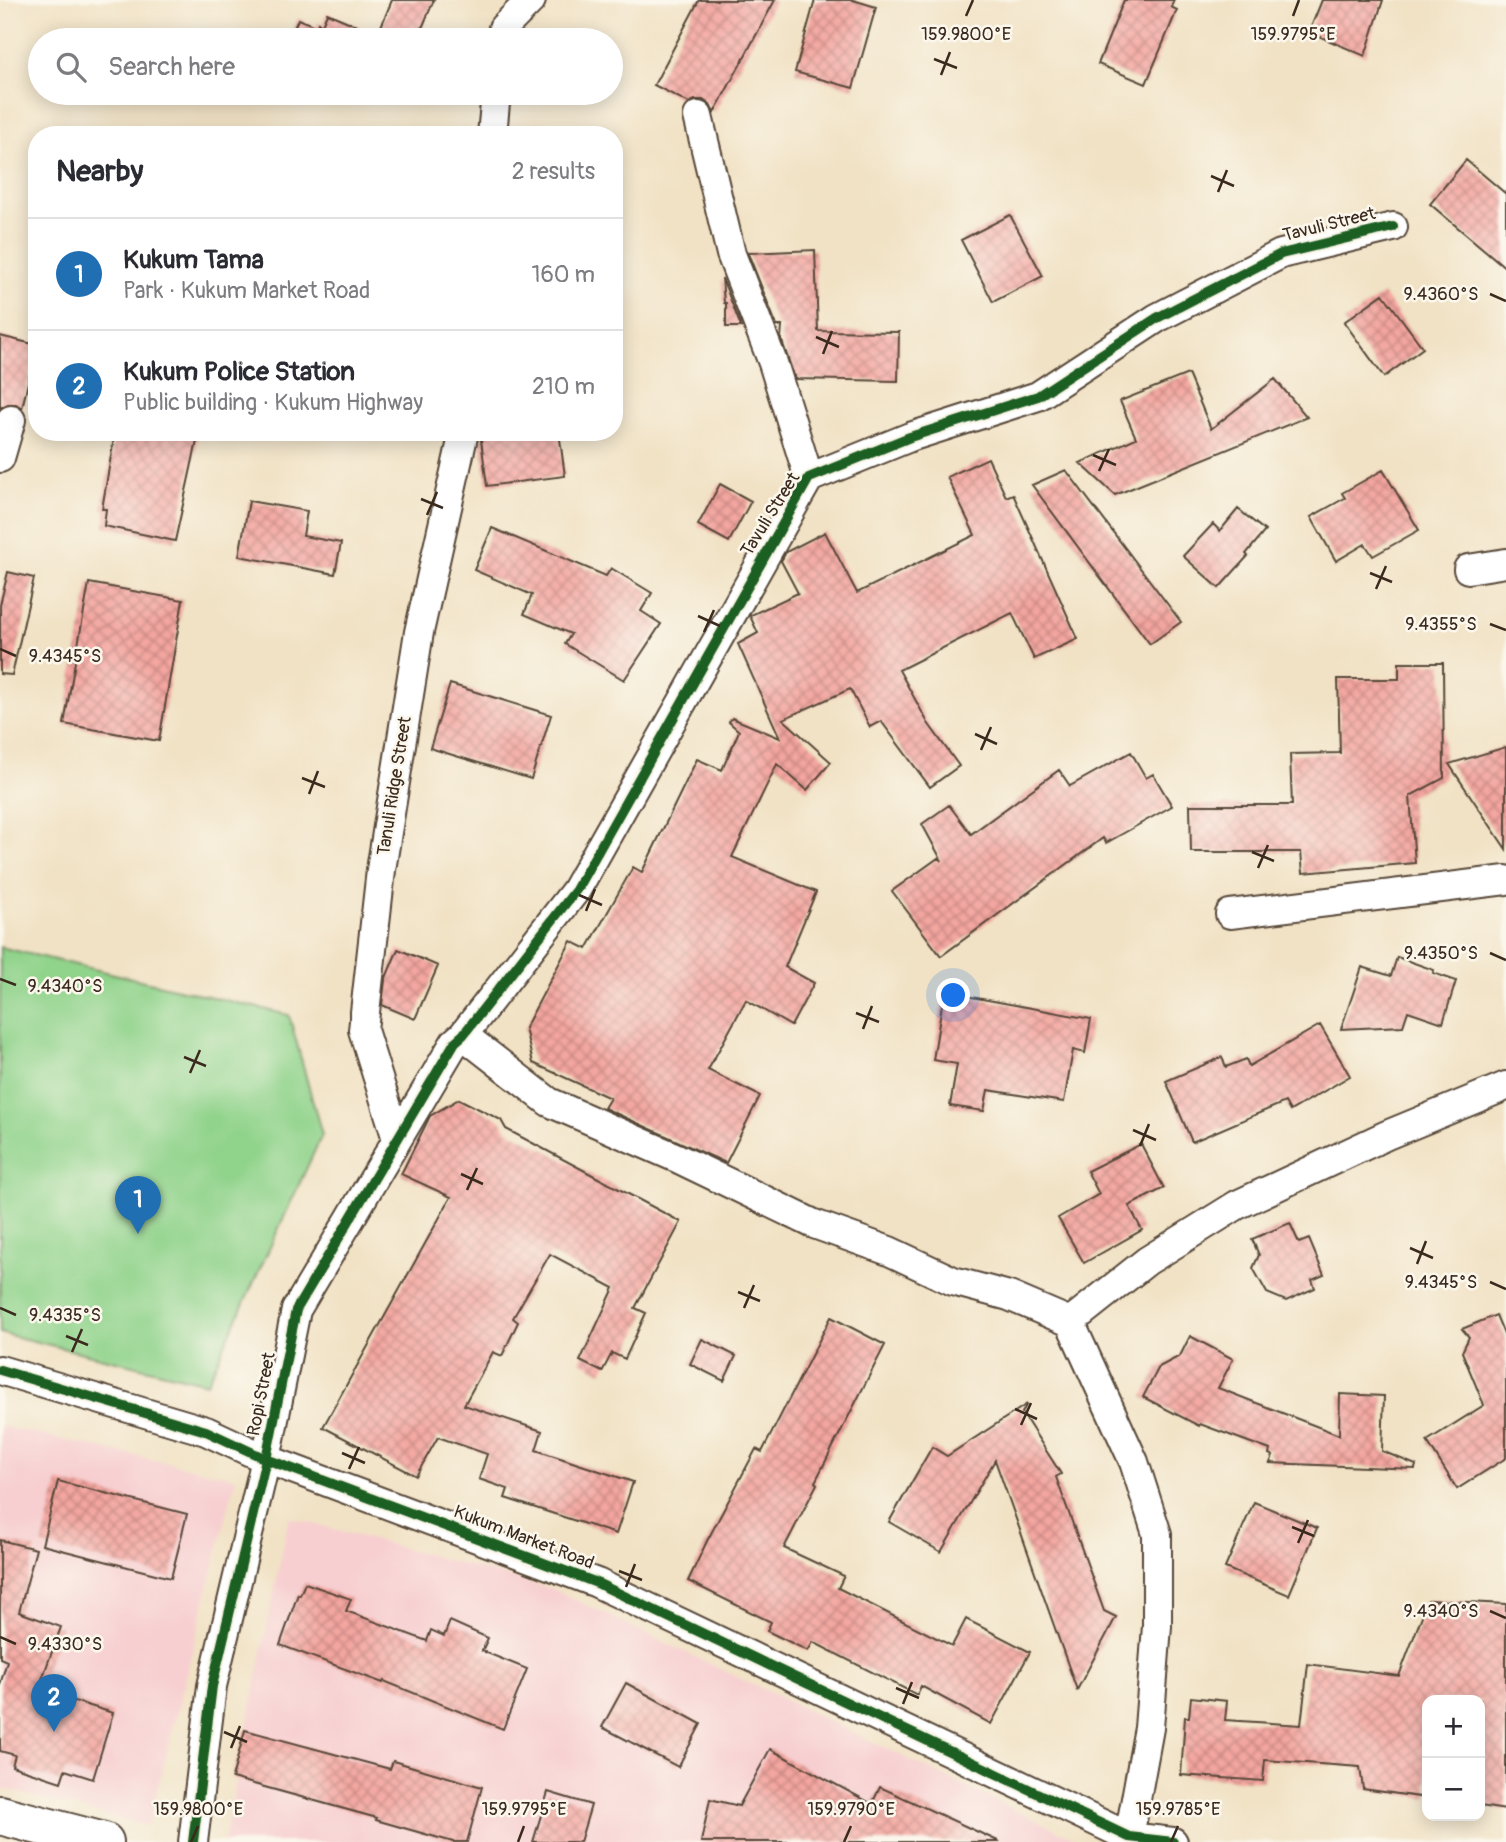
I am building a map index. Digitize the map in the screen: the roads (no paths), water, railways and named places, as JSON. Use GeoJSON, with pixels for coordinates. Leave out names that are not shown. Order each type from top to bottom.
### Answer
{"type":"FeatureCollection","features":[{"type":"Feature","properties":{"kind":"main road"},"geometry":{"type":"LineString","coordinates":[[0,1815],[103,1842]]}},
{"type":"Feature","properties":{"kind":"street"},"geometry":{"type":"LineString","coordinates":[[502,28],[531,0]]}},
{"type":"Feature","properties":{"kind":"street"},"geometry":{"type":"LineString","coordinates":[[493,126],[495,105]]}},
{"type":"Feature","properties":{"kind":"street","name":"Tavuli Street"},"geometry":{"type":"LineString","coordinates":[[698,116],[731,254],[773,363],[810,478]]}},
{"type":"Feature","properties":{"kind":"street","name":"Tavuli Street"},"geometry":{"type":"LineString","coordinates":[[463,1035],[576,890],[810,478],[910,437],[1038,396],[1157,318],[1281,254],[1393,227]]}},
{"type":"Feature","properties":{"kind":"street"},"geometry":{"type":"LineString","coordinates":[[0,458],[11,420]]}},
{"type":"Feature","properties":{"kind":"street","name":"Tanuli Ridge Street"},"geometry":{"type":"LineString","coordinates":[[397,1139],[363,1030],[381,870],[419,632],[462,441]]}},
{"type":"Feature","properties":{"kind":"street"},"geometry":{"type":"LineString","coordinates":[[1468,569],[1506,563]]}},
{"type":"Feature","properties":{"kind":"street"},"geometry":{"type":"LineString","coordinates":[[1230,914],[1506,880]]}},
{"type":"Feature","properties":{"kind":"street"},"geometry":{"type":"LineString","coordinates":[[463,1035],[549,1102],[677,1158],[814,1224],[889,1251],[953,1281],[1009,1296],[1070,1322],[1134,1462],[1157,1534],[1157,1626],[1149,1728],[1129,1837]]}},
{"type":"Feature","properties":{"kind":"street","name":"Ropi Street"},"geometry":{"type":"LineString","coordinates":[[193,1842],[212,1686],[266,1459],[296,1310],[454,1042],[463,1035]]}},
{"type":"Feature","properties":{"kind":"street"},"geometry":{"type":"LineString","coordinates":[[1070,1322],[1147,1261],[1237,1205],[1387,1135],[1506,1086]]}},
{"type":"Feature","properties":{"kind":"street","name":"Kukum Market Road"},"geometry":{"type":"LineString","coordinates":[[0,1370],[206,1431],[266,1459],[597,1583],[1129,1837],[1173,1842]]}},
{"type":"Feature","properties":{"kind":"place","name":"Kukum Tama"},"geometry":{"type":"Point","coordinates":[138,1234]}},
{"type":"Feature","properties":{"kind":"place","name":"Kukum Police Station"},"geometry":{"type":"Point","coordinates":[54,1732]}}]}
